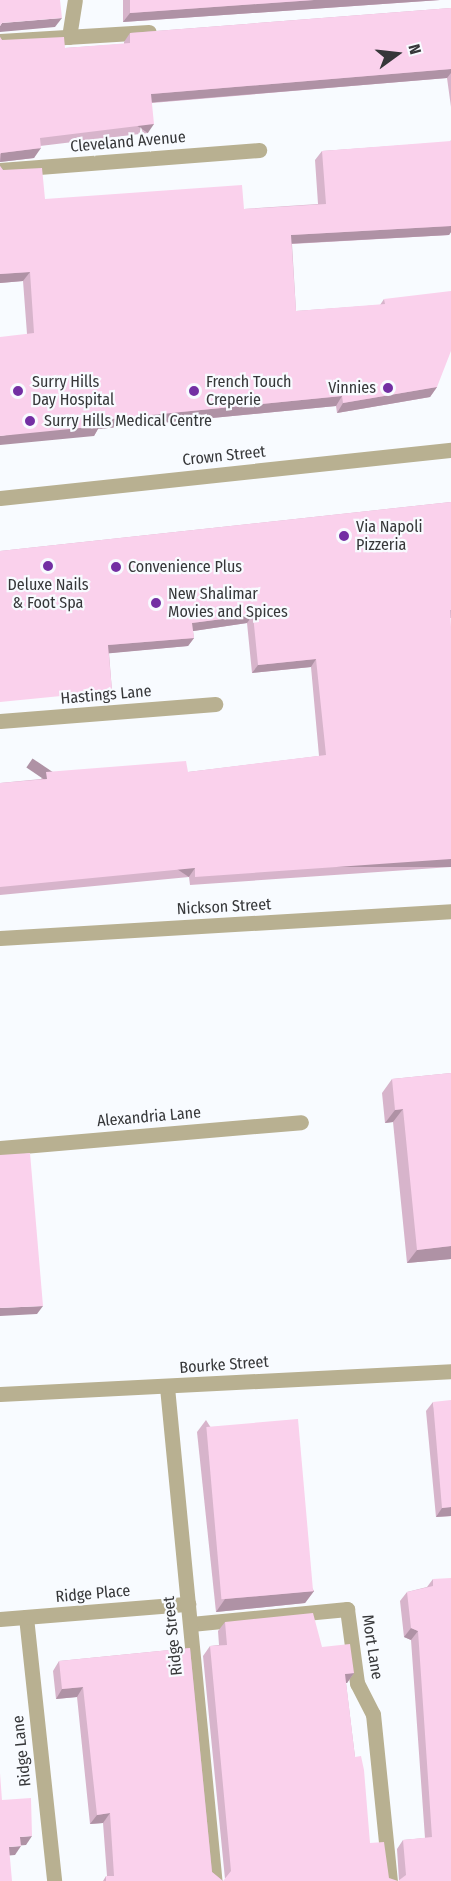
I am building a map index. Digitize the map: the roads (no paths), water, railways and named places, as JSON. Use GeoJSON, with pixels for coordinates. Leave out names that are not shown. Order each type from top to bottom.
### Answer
{"type":"FeatureCollection","features":[{"type":"Feature","properties":{"kind":"street"},"geometry":{"type":"LineString","coordinates":[[69,37],[75,0]]}},
{"type":"Feature","properties":{"kind":"street"},"geometry":{"type":"LineString","coordinates":[[0,41],[169,30]]}},
{"type":"Feature","properties":{"kind":"street","name":"Cleveland Avenue"},"geometry":{"type":"LineString","coordinates":[[0,171],[259,150]]}},
{"type":"Feature","properties":{"kind":"street","name":"Crown Street"},"geometry":{"type":"LineString","coordinates":[[0,498],[451,450]]}},
{"type":"Feature","properties":{"kind":"street","name":"Hastings Lane"},"geometry":{"type":"LineString","coordinates":[[0,722],[215,704]]}},
{"type":"Feature","properties":{"kind":"street","name":"Nickson Street"},"geometry":{"type":"LineString","coordinates":[[0,938],[451,911]]}},
{"type":"Feature","properties":{"kind":"street","name":"Alexandria Lane"},"geometry":{"type":"LineString","coordinates":[[0,1148],[301,1122]]}},
{"type":"Feature","properties":{"kind":"street","name":"Bourke Street"},"geometry":{"type":"LineString","coordinates":[[0,1394],[451,1371]]}},
{"type":"Feature","properties":{"kind":"street","name":"Ridge Street"},"geometry":{"type":"LineString","coordinates":[[166,1387],[215,1881]]}},
{"type":"Feature","properties":{"kind":"street","name":"Ridge Place"},"geometry":{"type":"LineString","coordinates":[[0,1619],[188,1604]]}},
{"type":"Feature","properties":{"kind":"street","name":"Mort Lane"},"geometry":{"type":"LineString","coordinates":[[191,1624],[347,1609],[357,1683],[373,1714],[390,1881]]}},
{"type":"Feature","properties":{"kind":"street","name":"Ridge Lane"},"geometry":{"type":"LineString","coordinates":[[26,1617],[54,1881]]}},
{"type":"Feature","properties":{"kind":"place","name":"Vinnies"},"geometry":{"type":"Point","coordinates":[388,388]}},
{"type":"Feature","properties":{"kind":"place","name":"Surry Hills Day Hospital"},"geometry":{"type":"Point","coordinates":[18,391]}},
{"type":"Feature","properties":{"kind":"place","name":"French Touch Creperie"},"geometry":{"type":"Point","coordinates":[194,391]}},
{"type":"Feature","properties":{"kind":"place","name":"Surry Hills Medical Centre"},"geometry":{"type":"Point","coordinates":[30,421]}},
{"type":"Feature","properties":{"kind":"place","name":"Via Napoli Pizzeria"},"geometry":{"type":"Point","coordinates":[344,536]}},
{"type":"Feature","properties":{"kind":"place","name":"Deluxe Nails & Foot Spa"},"geometry":{"type":"Point","coordinates":[48,566]}},
{"type":"Feature","properties":{"kind":"place","name":"Convenience Plus"},"geometry":{"type":"Point","coordinates":[116,567]}},
{"type":"Feature","properties":{"kind":"place","name":"New Shalimar Movies and Spices"},"geometry":{"type":"Point","coordinates":[156,603]}}]}
